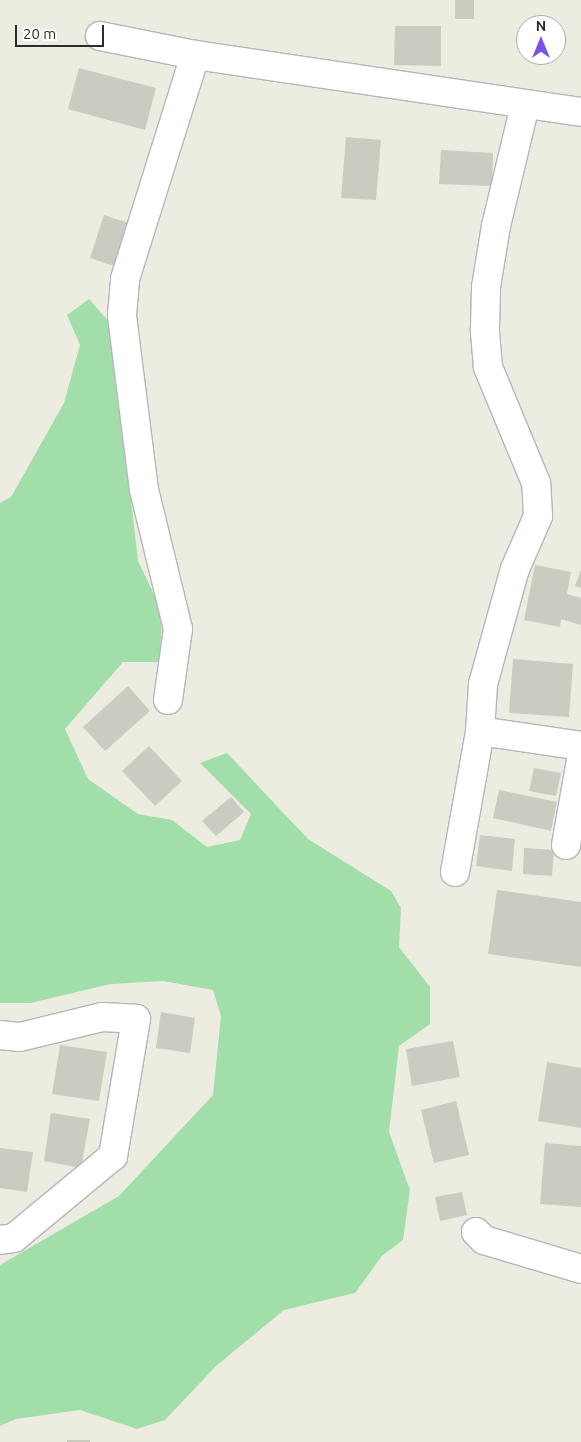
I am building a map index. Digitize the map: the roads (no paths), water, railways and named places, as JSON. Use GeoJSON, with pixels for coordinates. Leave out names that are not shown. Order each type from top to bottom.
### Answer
{"type":"FeatureCollection","features":[{"type":"Feature","properties":{"kind":"street"},"geometry":{"type":"LineString","coordinates":[[100,36],[195,55],[581,112]]}},
{"type":"Feature","properties":{"kind":"street"},"geometry":{"type":"LineString","coordinates":[[168,700],[178,629],[144,490],[122,315],[125,279],[195,55]]}},
{"type":"Feature","properties":{"kind":"street"},"geometry":{"type":"LineString","coordinates":[[455,872],[480,732],[483,684],[515,569],[538,516],[536,483],[488,367],[485,329],[486,287],[496,226],[524,105]]}},
{"type":"Feature","properties":{"kind":"street"},"geometry":{"type":"LineString","coordinates":[[480,732],[581,746]]}},
{"type":"Feature","properties":{"kind":"street"},"geometry":{"type":"LineString","coordinates":[[566,845],[581,760]]}},
{"type":"Feature","properties":{"kind":"street"},"geometry":{"type":"LineString","coordinates":[[0,1035],[20,1037],[102,1017],[136,1019],[113,1156],[14,1238],[0,1240]]}},
{"type":"Feature","properties":{"kind":"street"},"geometry":{"type":"LineString","coordinates":[[476,1232],[484,1240],[581,1269]]}}]}
